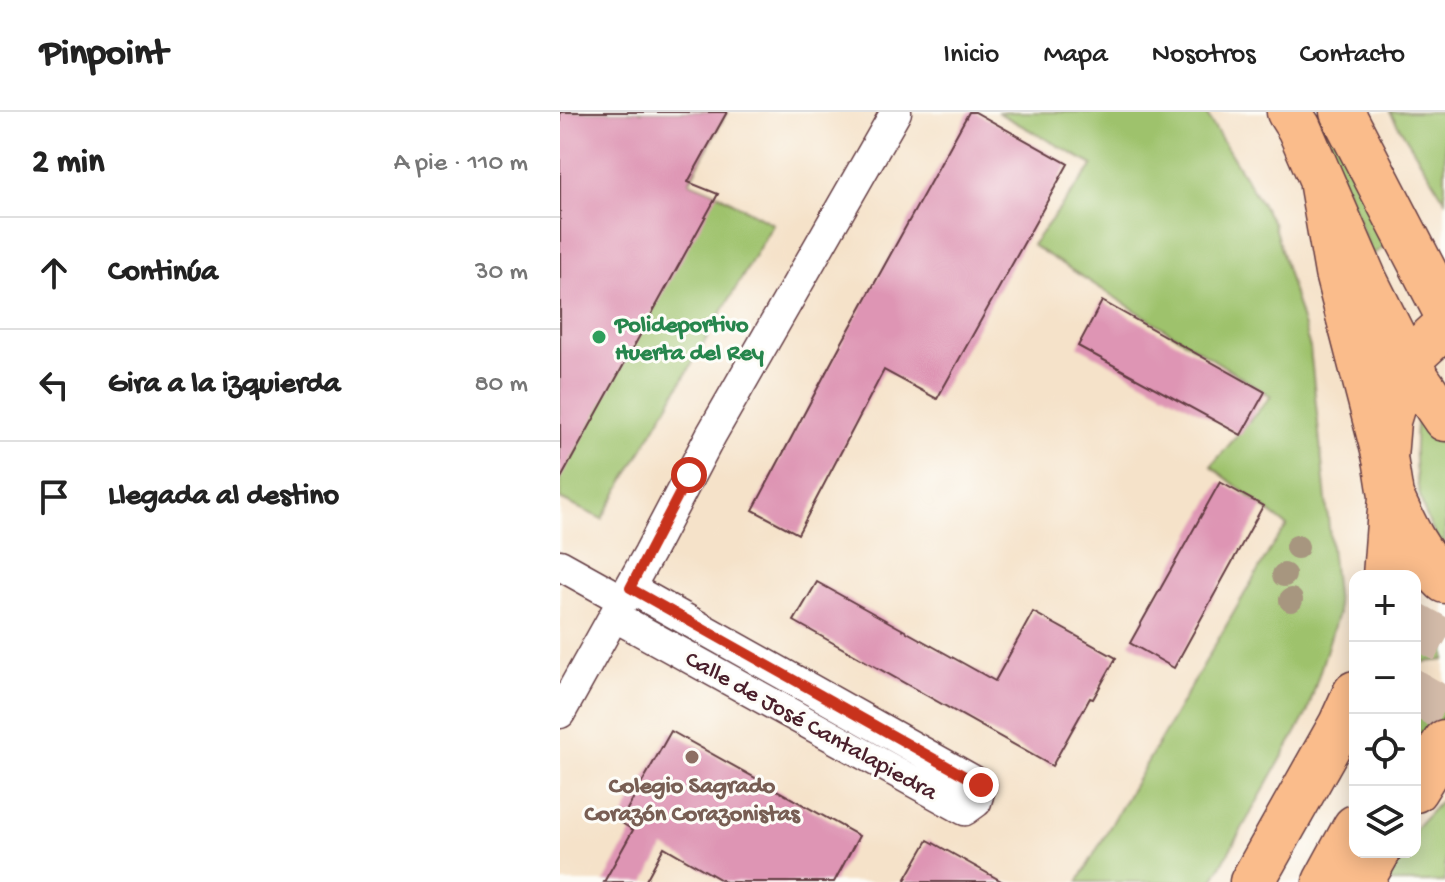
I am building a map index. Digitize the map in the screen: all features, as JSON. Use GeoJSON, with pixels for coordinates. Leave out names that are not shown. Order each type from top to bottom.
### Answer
{"type":"FeatureCollection","features":[{"type":"Feature","properties":{"kind":"main road"},"geometry":{"type":"LineString","coordinates":[[1289,112],[1406,362],[1445,419]]}},
{"type":"Feature","properties":{"kind":"main road"},"geometry":{"type":"LineString","coordinates":[[1342,112],[1445,311]]}},
{"type":"Feature","properties":{"kind":"main road"},"geometry":{"type":"LineString","coordinates":[[1322,186],[1337,273],[1388,477],[1412,541],[1445,581]]}},
{"type":"Feature","properties":{"kind":"main road"},"geometry":{"type":"LineString","coordinates":[[1385,570],[1388,421],[1406,362],[1445,326]]}},
{"type":"Feature","properties":{"kind":"main road"},"geometry":{"type":"LineString","coordinates":[[1252,882],[1349,706]]}},
{"type":"Feature","properties":{"kind":"main road"},"geometry":{"type":"LineString","coordinates":[[1418,786],[1445,742]]}},
{"type":"Feature","properties":{"kind":"main road"},"geometry":{"type":"LineString","coordinates":[[1286,882],[1349,769]]}},
{"type":"Feature","properties":{"kind":"main road"},"geometry":{"type":"LineString","coordinates":[[1325,882],[1349,838]]}},
{"type":"Feature","properties":{"kind":"main road"},"geometry":{"type":"LineString","coordinates":[[1361,882],[1375,858]]}},
{"type":"Feature","properties":{"kind":"street"},"geometry":{"type":"LineString","coordinates":[[560,713],[711,435],[896,112]]}},
{"type":"Feature","properties":{"kind":"street","name":"Calle de José Cantalapiedra"},"geometry":{"type":"LineString","coordinates":[[560,565],[965,810],[976,802],[981,785],[623,602]]}},
{"type":"Feature","properties":{"kind":"green space","name":"Polideportivo Huerta del Rey"},"geometry":{"type":"Polygon","coordinates":[[[560,112],[727,112],[689,182],[773,224],[602,519],[560,499],[560,112]]]}},
{"type":"Feature","properties":{"kind":"green space"},"geometry":{"type":"Polygon","coordinates":[[[997,112],[1205,112],[1273,223],[1310,348],[1338,613],[1307,713],[1212,882],[1078,882],[1274,543],[1287,526],[1211,466],[1271,396],[1032,245],[1093,165],[997,112]]]}},
{"type":"Feature","properties":{"kind":"green space"},"geometry":{"type":"Polygon","coordinates":[[[1316,112],[1324,112],[1328,119],[1386,245],[1372,255],[1316,112]]]}},
{"type":"Feature","properties":{"kind":"green space"},"geometry":{"type":"Polygon","coordinates":[[[1390,112],[1445,112],[1445,200],[1390,112]]]}},
{"type":"Feature","properties":{"kind":"green space"},"geometry":{"type":"Polygon","coordinates":[[[1417,416],[1445,449],[1445,551],[1428,520],[1418,486],[1415,452],[1417,416]]]}},
{"type":"Feature","properties":{"kind":"green space"},"geometry":{"type":"Polygon","coordinates":[[[1421,610],[1445,628],[1445,660],[1421,662],[1421,610]]]}},
{"type":"Feature","properties":{"kind":"green space"},"geometry":{"type":"Polygon","coordinates":[[[1445,701],[1445,714],[1428,744],[1421,740],[1421,703],[1445,701]]]}},
{"type":"Feature","properties":{"kind":"green space"},"geometry":{"type":"Polygon","coordinates":[[[1445,796],[1445,882],[1383,882],[1397,858],[1421,858],[1421,822],[1445,796]]]}},
{"type":"Feature","properties":{"kind":"building","name":"Polideportivo Huerta del Rey"},"geometry":{"type":"Polygon","coordinates":[[[560,112],[727,112],[688,182],[718,194],[560,480],[560,112]]]}},
{"type":"Feature","properties":{"kind":"building"},"geometry":{"type":"Polygon","coordinates":[[[969,112],[975,112],[1068,164],[937,399],[884,370],[798,534],[753,510],[969,112]]]}},
{"type":"Feature","properties":{"kind":"building"},"geometry":{"type":"Polygon","coordinates":[[[1102,301],[1265,392],[1241,435],[1078,346],[1102,301]]]}},
{"type":"Feature","properties":{"kind":"building"},"geometry":{"type":"Polygon","coordinates":[[[1220,482],[1263,506],[1174,668],[1130,643],[1220,482]]]}},
{"type":"Feature","properties":{"kind":"building"},"geometry":{"type":"Polygon","coordinates":[[[817,582],[995,681],[1033,612],[1116,658],[1052,766],[794,621],[817,582]]]}},
{"type":"Feature","properties":{"kind":"building"},"geometry":{"type":"Polygon","coordinates":[[[671,731],[859,836],[834,882],[725,882],[664,847],[645,882],[604,882],[633,830],[620,822],[671,731]]]}},
{"type":"Feature","properties":{"kind":"building"},"geometry":{"type":"Polygon","coordinates":[[[928,840],[1003,882],[904,882],[928,840]]]}},
{"type":"Feature","properties":{"kind":"tunnel"},"geometry":{"type":"LineString","coordinates":[[1420,642],[1445,597]]}},
{"type":"Feature","properties":{"kind":"tunnel"},"geometry":{"type":"LineString","coordinates":[[1417,714],[1445,665]]}},
{"type":"Feature","properties":{"kind":"place","name":"Polideportivo Huerta del Rey"},"geometry":{"type":"Point","coordinates":[599,337]}},
{"type":"Feature","properties":{"kind":"place","name":"Colegio Sagrado Corazón Corazonistas"},"geometry":{"type":"Point","coordinates":[692,757]}},
{"type":"Feature","properties":{"kind":"route"},"geometry":{"type":"LineString","coordinates":[[689,475],[630,588],[981,785]]}}]}
